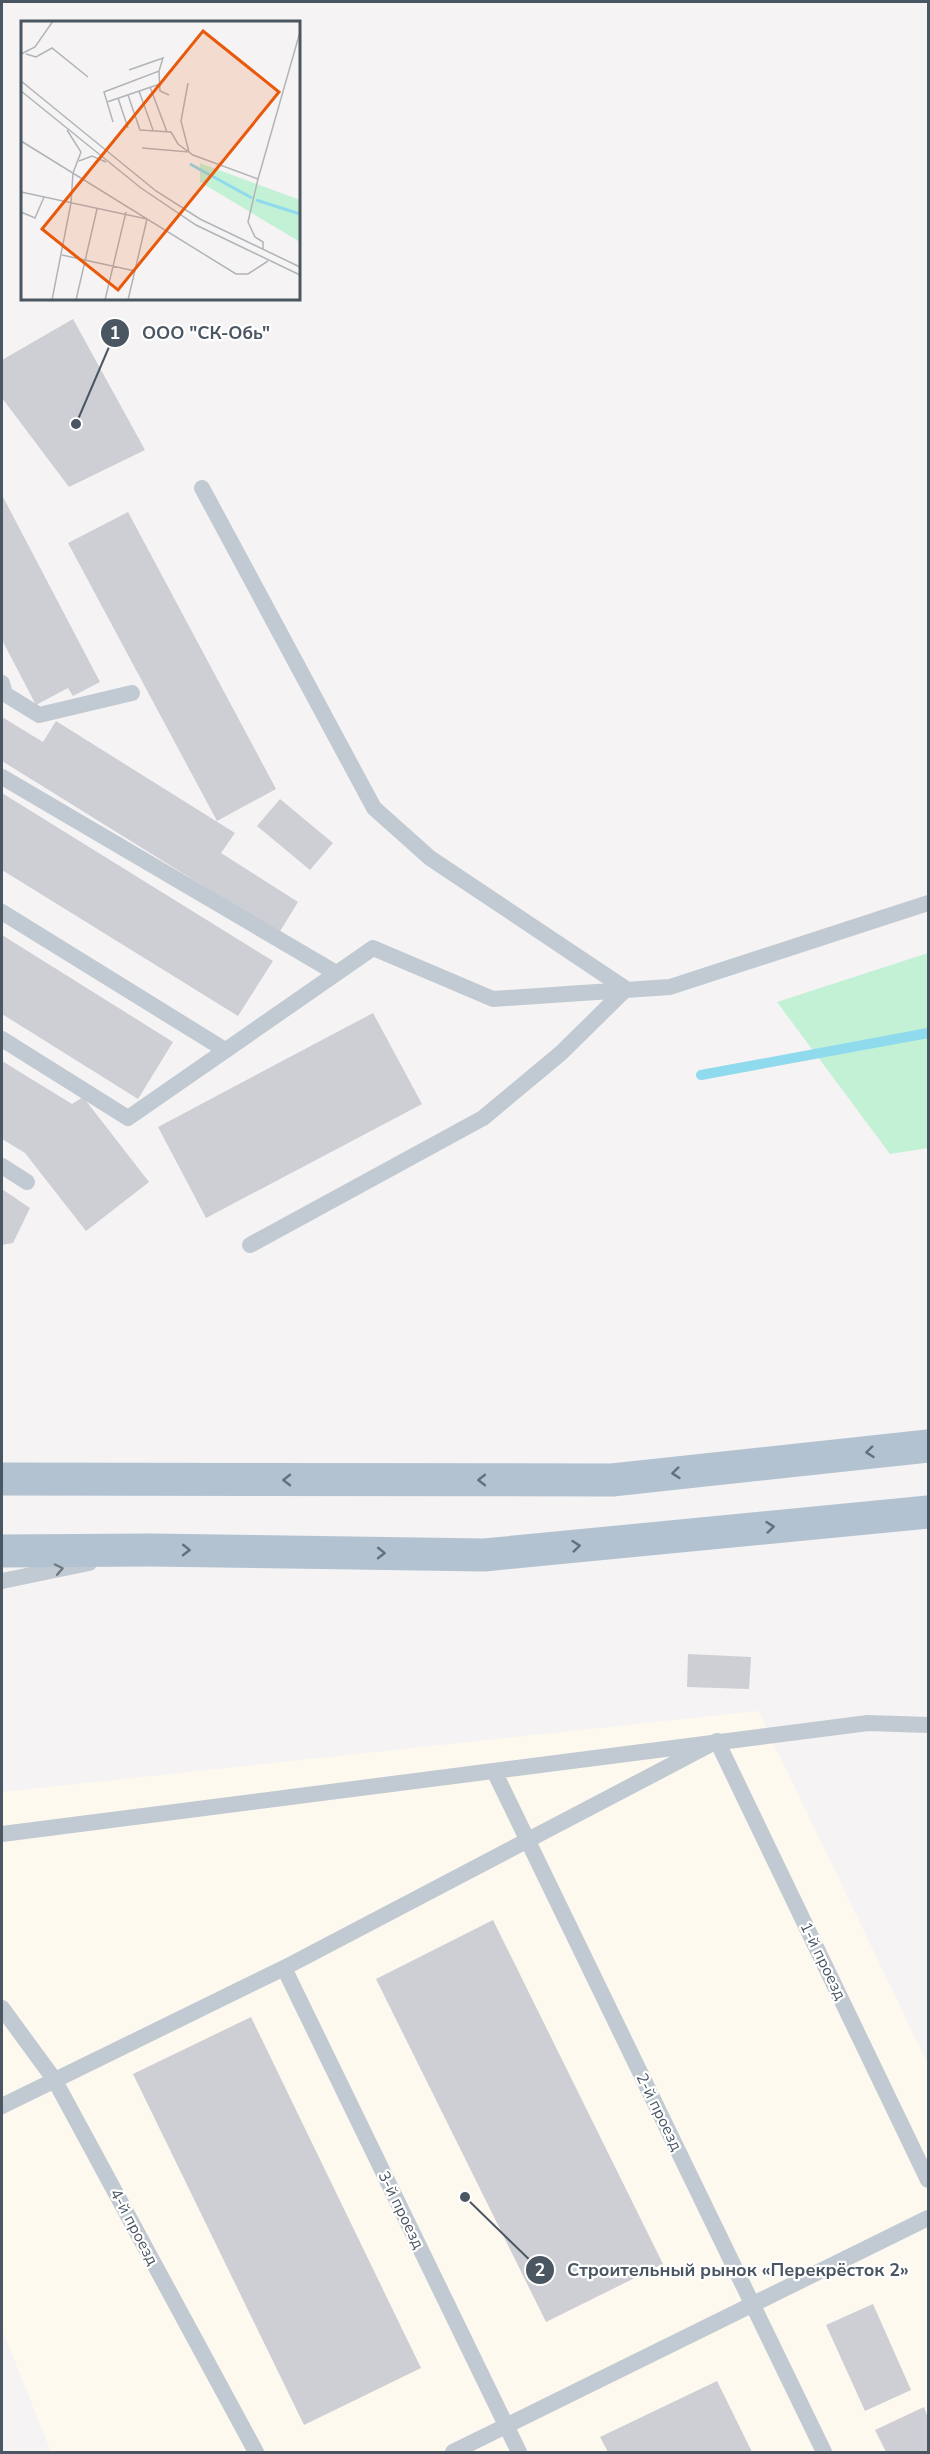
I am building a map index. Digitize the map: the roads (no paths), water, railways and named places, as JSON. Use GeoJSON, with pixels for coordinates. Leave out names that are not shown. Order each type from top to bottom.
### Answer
{"type":"FeatureCollection","features":[{"type":"Feature","properties":{"kind":"main road"},"geometry":{"type":"LineString","coordinates":[[2,1479],[612,1480],[928,1446]]}},
{"type":"Feature","properties":{"kind":"main road"},"geometry":{"type":"LineString","coordinates":[[2,1551],[150,1550],[484,1555],[928,1512]]}},
{"type":"Feature","properties":{"kind":"lane"},"geometry":{"type":"LineString","coordinates":[[202,488],[374,808],[430,858],[626,989]]}},
{"type":"Feature","properties":{"kind":"lane"},"geometry":{"type":"LineString","coordinates":[[2,683],[5,694],[39,715],[132,693]]}},
{"type":"Feature","properties":{"kind":"lane"},"geometry":{"type":"LineString","coordinates":[[2,777],[336,974]]}},
{"type":"Feature","properties":{"kind":"lane"},"geometry":{"type":"LineString","coordinates":[[2,1039],[128,1118],[373,948],[493,999],[670,987],[928,903]]}},
{"type":"Feature","properties":{"kind":"lane"},"geometry":{"type":"LineString","coordinates":[[2,912],[225,1050]]}},
{"type":"Feature","properties":{"kind":"lane"},"geometry":{"type":"LineString","coordinates":[[250,1245],[483,1119],[561,1053],[626,989]]}},
{"type":"Feature","properties":{"kind":"lane"},"geometry":{"type":"LineString","coordinates":[[2,1166],[27,1182]]}},
{"type":"Feature","properties":{"kind":"lane"},"geometry":{"type":"LineString","coordinates":[[2,1581],[150,1550]]}},
{"type":"Feature","properties":{"kind":"lane"},"geometry":{"type":"LineString","coordinates":[[2,1833],[868,1723],[928,1725]]}},
{"type":"Feature","properties":{"kind":"lane"},"geometry":{"type":"LineString","coordinates":[[2,2106],[284,1968],[717,1741]]}},
{"type":"Feature","properties":{"kind":"lane","name":"1-й проезд"},"geometry":{"type":"LineString","coordinates":[[717,1741],[928,2180]]}},
{"type":"Feature","properties":{"kind":"lane","name":"2-й проезд"},"geometry":{"type":"LineString","coordinates":[[494,1771],[824,2452]]}},
{"type":"Feature","properties":{"kind":"lane","name":"3-й проезд"},"geometry":{"type":"LineString","coordinates":[[284,1968],[519,2452]]}},
{"type":"Feature","properties":{"kind":"lane","name":"4-й проезд"},"geometry":{"type":"LineString","coordinates":[[2,2008],[54,2079],[256,2452]]}},
{"type":"Feature","properties":{"kind":"lane"},"geometry":{"type":"LineString","coordinates":[[453,2452],[928,2218]]}},
{"type":"Feature","properties":{"kind":"waterway"},"geometry":{"type":"LineString","coordinates":[[701,1075],[928,1033]]}},
{"type":"Feature","properties":{"kind":"place","name":"ООО \"СК-Обь\""},"geometry":{"type":"Point","coordinates":[76,424]}},
{"type":"Feature","properties":{"kind":"place","name":"Строительный рынок «Перекрёсток 2»"},"geometry":{"type":"Point","coordinates":[465,2197]}}]}
